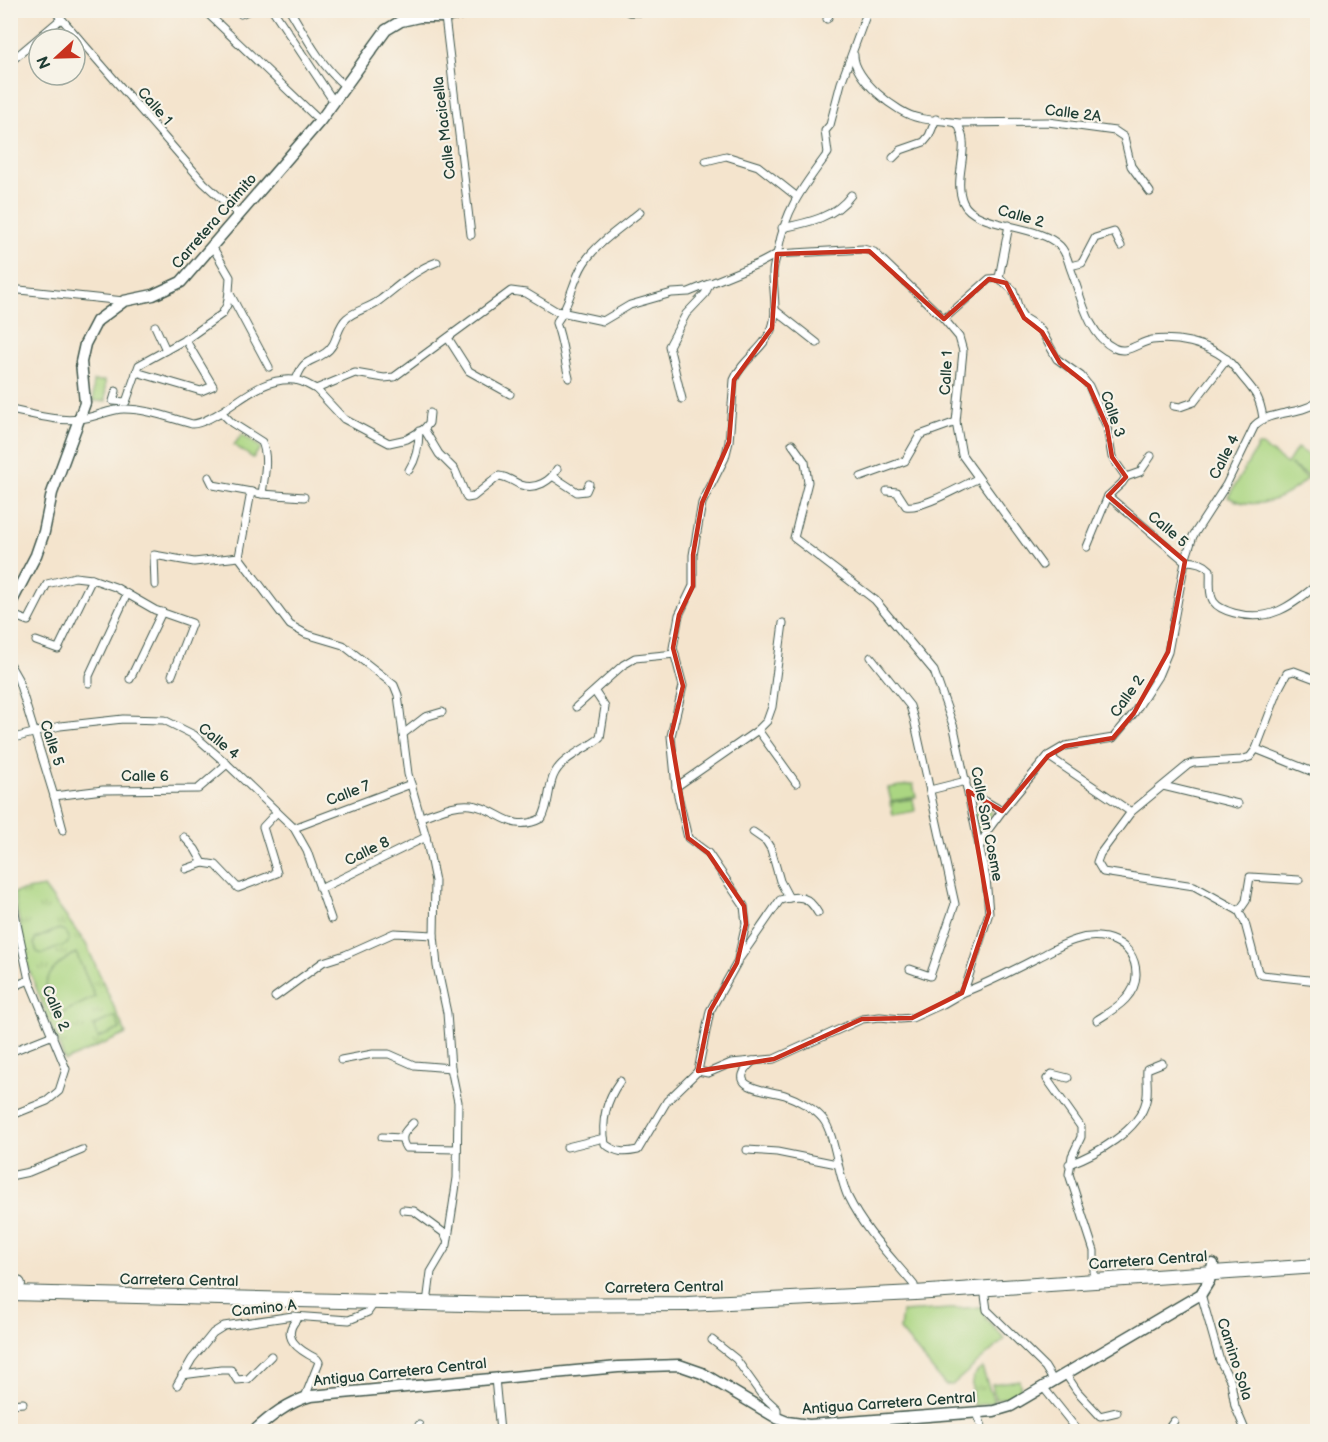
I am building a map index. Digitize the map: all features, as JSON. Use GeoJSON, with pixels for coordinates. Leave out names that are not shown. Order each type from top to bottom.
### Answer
{"type":"FeatureCollection","features":[{"type":"Feature","properties":{"kind":"highway","name":"Carretera Central"},"geometry":{"type":"LineString","coordinates":[[915,1289],[984,1288],[1317,1258]]}},
{"type":"Feature","properties":{"kind":"highway","name":"Carretera Central"},"geometry":{"type":"LineString","coordinates":[[14,1289],[427,1299],[506,1305],[687,1304],[915,1289],[1094,1272],[1317,1266]]}},
{"type":"Feature","properties":{"kind":"highway","name":"Carretera Central"},"geometry":{"type":"LineString","coordinates":[[14,1289],[375,1302],[427,1299]]}},
{"type":"Feature","properties":{"kind":"street","name":"Calle 1"},"geometry":{"type":"LineString","coordinates":[[54,10],[204,183],[239,215]]}},
{"type":"Feature","properties":{"kind":"street"},"geometry":{"type":"LineString","coordinates":[[204,10],[320,121]]}},
{"type":"Feature","properties":{"kind":"street"},"geometry":{"type":"LineString","coordinates":[[241,14],[250,10]]}},
{"type":"Feature","properties":{"kind":"street"},"geometry":{"type":"LineString","coordinates":[[273,10],[334,102]]}},
{"type":"Feature","properties":{"kind":"street"},"geometry":{"type":"LineString","coordinates":[[290,10],[310,44],[335,78],[345,86]]}},
{"type":"Feature","properties":{"kind":"street","name":"Carretera Caimito"},"geometry":{"type":"LineString","coordinates":[[10,605],[36,555],[44,532],[52,493],[85,403],[81,362],[85,344],[97,321],[124,301],[153,295],[181,282],[320,121],[386,30],[418,14],[445,17],[480,10]]}},
{"type":"Feature","properties":{"kind":"street"},"geometry":{"type":"LineString","coordinates":[[629,10],[646,10]]}},
{"type":"Feature","properties":{"kind":"street"},"geometry":{"type":"LineString","coordinates":[[827,19],[832,10]]}},
{"type":"Feature","properties":{"kind":"street"},"geometry":{"type":"LineString","coordinates":[[736,963],[746,924],[744,906],[708,853],[688,838],[676,787],[671,735],[683,686],[674,648],[679,615],[693,586],[693,555],[702,503],[725,458],[729,442],[734,380],[738,371],[757,353],[772,328],[775,310],[773,271],[782,228],[796,196],[828,153],[825,131],[830,125],[841,83],[868,10]]}},
{"type":"Feature","properties":{"kind":"street","name":"Calle Macicella"},"geometry":{"type":"LineString","coordinates":[[445,17],[471,235]]}},
{"type":"Feature","properties":{"kind":"street"},"geometry":{"type":"LineString","coordinates":[[10,62],[61,19]]}},
{"type":"Feature","properties":{"kind":"street"},"geometry":{"type":"LineString","coordinates":[[854,49],[854,62],[862,79],[888,102],[908,115],[920,119],[957,123]]}},
{"type":"Feature","properties":{"kind":"street"},"geometry":{"type":"LineString","coordinates":[[894,158],[901,150],[924,142],[936,119]]}},
{"type":"Feature","properties":{"kind":"street","name":"Calle 2A"},"geometry":{"type":"LineString","coordinates":[[957,123],[1048,122],[1115,131],[1124,137],[1131,166],[1149,192]]}},
{"type":"Feature","properties":{"kind":"street","name":"Calle 2"},"geometry":{"type":"LineString","coordinates":[[957,123],[962,130],[964,145],[960,186],[964,204],[980,219],[1034,231],[1057,243],[1070,266],[1094,329],[1105,344],[1117,350],[1124,350],[1150,340],[1178,339],[1202,345],[1227,358],[1261,401],[1263,417]]}},
{"type":"Feature","properties":{"kind":"street"},"geometry":{"type":"LineString","coordinates":[[706,161],[726,156],[758,166],[796,196]]}},
{"type":"Feature","properties":{"kind":"street"},"geometry":{"type":"LineString","coordinates":[[782,228],[812,222],[838,208],[851,195]]}},
{"type":"Feature","properties":{"kind":"street"},"geometry":{"type":"LineString","coordinates":[[569,378],[562,351],[563,341],[556,323],[564,313],[584,263],[602,244],[640,212]]}},
{"type":"Feature","properties":{"kind":"street"},"geometry":{"type":"LineString","coordinates":[[944,319],[989,279],[999,278],[1009,225]]}},
{"type":"Feature","properties":{"kind":"street"},"geometry":{"type":"LineString","coordinates":[[1070,266],[1082,263],[1095,238],[1114,232],[1121,246]]}},
{"type":"Feature","properties":{"kind":"street"},"geometry":{"type":"LineString","coordinates":[[117,391],[113,400],[126,402],[140,364],[185,339],[222,314],[227,305],[230,277],[212,246]]}},
{"type":"Feature","properties":{"kind":"street","name":"Calle 1"},"geometry":{"type":"LineString","coordinates":[[777,254],[869,250],[874,252],[944,319],[959,337],[963,351],[956,422],[962,455],[1042,565]]}},
{"type":"Feature","properties":{"kind":"street"},"geometry":{"type":"LineString","coordinates":[[316,389],[355,373],[384,378],[394,377],[511,291],[526,293],[556,311],[603,321],[630,305],[672,293],[689,292],[777,254]]}},
{"type":"Feature","properties":{"kind":"street"},"geometry":{"type":"LineString","coordinates":[[296,380],[301,367],[333,346],[347,318],[378,302],[422,267],[437,262]]}},
{"type":"Feature","properties":{"kind":"street","name":"Calle 3"},"geometry":{"type":"LineString","coordinates":[[999,278],[1014,290],[1020,312],[1042,332],[1057,359],[1081,376],[1089,386],[1107,427],[1113,457],[1126,477]]}},
{"type":"Feature","properties":{"kind":"street"},"geometry":{"type":"LineString","coordinates":[[682,399],[669,346],[686,314],[705,294],[710,283]]}},
{"type":"Feature","properties":{"kind":"street"},"geometry":{"type":"LineString","coordinates":[[10,289],[124,301]]}},
{"type":"Feature","properties":{"kind":"street"},"geometry":{"type":"LineString","coordinates":[[229,292],[269,367]]}},
{"type":"Feature","properties":{"kind":"street"},"geometry":{"type":"LineString","coordinates":[[775,310],[817,343]]}},
{"type":"Feature","properties":{"kind":"street"},"geometry":{"type":"LineString","coordinates":[[155,326],[166,350]]}},
{"type":"Feature","properties":{"kind":"street"},"geometry":{"type":"LineString","coordinates":[[448,338],[469,371],[510,394]]}},
{"type":"Feature","properties":{"kind":"street"},"geometry":{"type":"LineString","coordinates":[[136,372],[201,391],[213,386],[185,339]]}},
{"type":"Feature","properties":{"kind":"street"},"geometry":{"type":"LineString","coordinates":[[1174,406],[1180,407],[1194,402],[1227,358]]}},
{"type":"Feature","properties":{"kind":"street"},"geometry":{"type":"LineString","coordinates":[[10,410],[78,420],[126,409],[151,412],[198,424],[221,412],[256,388],[277,381],[296,380],[316,389],[344,419],[389,443],[407,439],[421,430],[429,423],[430,413]]}},
{"type":"Feature","properties":{"kind":"street"},"geometry":{"type":"LineString","coordinates":[[1263,417],[1296,412],[1317,402]]}},
{"type":"Feature","properties":{"kind":"street"},"geometry":{"type":"LineString","coordinates":[[221,412],[232,423],[262,442],[266,457],[262,494]]}},
{"type":"Feature","properties":{"kind":"street","name":"Calle 4"},"geometry":{"type":"LineString","coordinates":[[1185,561],[1193,537],[1226,485],[1255,425],[1263,417]]}},
{"type":"Feature","properties":{"kind":"street"},"geometry":{"type":"LineString","coordinates":[[861,477],[905,461],[920,435],[956,422]]}},
{"type":"Feature","properties":{"kind":"street"},"geometry":{"type":"LineString","coordinates":[[409,470],[414,463],[421,430]]}},
{"type":"Feature","properties":{"kind":"street"},"geometry":{"type":"LineString","coordinates":[[421,430],[455,470],[467,498],[473,497],[499,476],[507,477],[523,486],[543,484],[554,477],[558,469]]}},
{"type":"Feature","properties":{"kind":"street","name":"Calle San Cosme"},"geometry":{"type":"LineString","coordinates":[[792,444],[805,462],[808,482],[794,538],[875,600],[934,671],[954,728],[980,846],[989,913],[972,970],[962,993]]}},
{"type":"Feature","properties":{"kind":"street"},"geometry":{"type":"LineString","coordinates":[[1087,547],[1108,496],[1126,477],[1140,472],[1151,456]]}},
{"type":"Feature","properties":{"kind":"street"},"geometry":{"type":"LineString","coordinates":[[209,477],[213,485],[262,494],[304,497]]}},
{"type":"Feature","properties":{"kind":"street"},"geometry":{"type":"LineString","coordinates":[[554,477],[577,492],[586,491],[589,484]]}},
{"type":"Feature","properties":{"kind":"street"},"geometry":{"type":"LineString","coordinates":[[887,491],[897,492],[906,506],[912,507],[926,503],[978,477]]}},
{"type":"Feature","properties":{"kind":"street"},"geometry":{"type":"LineString","coordinates":[[251,492],[239,557],[290,625],[306,634],[343,645],[394,686],[398,695],[411,784],[426,837],[435,881],[434,934],[437,966],[447,1012],[451,1068],[458,1102],[457,1179],[448,1242],[431,1272],[427,1299]]}},
{"type":"Feature","properties":{"kind":"street","name":"Calle 5"},"geometry":{"type":"LineString","coordinates":[[1108,496],[1185,561],[1207,566],[1210,570],[1211,594],[1214,602],[1224,610],[1249,617],[1262,617],[1277,612],[1317,584]]}},
{"type":"Feature","properties":{"kind":"street"},"geometry":{"type":"LineString","coordinates":[[155,585],[154,555],[194,562],[239,557]]}},
{"type":"Feature","properties":{"kind":"street","name":"Calle 2"},"geometry":{"type":"LineString","coordinates":[[980,846],[988,830],[1048,756],[1065,746],[1113,738],[1131,717],[1158,675],[1168,652],[1185,561]]}},
{"type":"Feature","properties":{"kind":"street"},"geometry":{"type":"LineString","coordinates":[[10,614],[28,621],[47,584],[75,577],[92,579],[162,612],[192,623],[172,675]]}},
{"type":"Feature","properties":{"kind":"street"},"geometry":{"type":"LineString","coordinates":[[36,641],[58,649],[92,579]]}},
{"type":"Feature","properties":{"kind":"street"},"geometry":{"type":"LineString","coordinates":[[89,683],[89,676],[127,594]]}},
{"type":"Feature","properties":{"kind":"street"},"geometry":{"type":"LineString","coordinates":[[130,680],[162,612]]}},
{"type":"Feature","properties":{"kind":"street"},"geometry":{"type":"LineString","coordinates":[[676,787],[758,730],[767,721],[772,707],[783,623]]}},
{"type":"Feature","properties":{"kind":"street"},"geometry":{"type":"LineString","coordinates":[[576,708],[623,665],[635,658],[675,654]]}},
{"type":"Feature","properties":{"kind":"street"},"geometry":{"type":"LineString","coordinates":[[871,657],[910,706],[955,904],[930,976],[910,969]]}},
{"type":"Feature","properties":{"kind":"street","name":"Calle 5"},"geometry":{"type":"LineString","coordinates":[[10,665],[18,679],[63,830]]}},
{"type":"Feature","properties":{"kind":"street"},"geometry":{"type":"LineString","coordinates":[[1317,680],[1294,671],[1287,673],[1256,749],[1250,757],[1241,760],[1188,765],[1131,812],[1100,854],[1097,862],[1103,872],[1194,886],[1239,911],[1245,923],[1258,972],[1274,977],[1317,981]]}},
{"type":"Feature","properties":{"kind":"street"},"geometry":{"type":"LineString","coordinates":[[421,817],[453,806],[470,805],[513,823],[531,822],[542,818],[556,771],[567,758],[583,751],[600,738],[605,707],[595,692]]}},
{"type":"Feature","properties":{"kind":"street"},"geometry":{"type":"LineString","coordinates":[[403,734],[425,717],[442,712]]}},
{"type":"Feature","properties":{"kind":"street","name":"Calle 4"},"geometry":{"type":"LineString","coordinates":[[10,739],[60,726],[123,719],[164,720],[194,735],[294,828],[307,851],[330,919]]}},
{"type":"Feature","properties":{"kind":"street"},"geometry":{"type":"LineString","coordinates":[[758,730],[796,783]]}},
{"type":"Feature","properties":{"kind":"street"},"geometry":{"type":"LineString","coordinates":[[1256,749],[1317,774]]}},
{"type":"Feature","properties":{"kind":"street"},"geometry":{"type":"LineString","coordinates":[[1048,756],[1131,812]]}},
{"type":"Feature","properties":{"kind":"street","name":"Calle 6"},"geometry":{"type":"LineString","coordinates":[[54,796],[103,790],[198,789],[227,765]]}},
{"type":"Feature","properties":{"kind":"street"},"geometry":{"type":"LineString","coordinates":[[930,790],[966,781]]}},
{"type":"Feature","properties":{"kind":"street","name":"Calle 7"},"geometry":{"type":"LineString","coordinates":[[294,828],[411,784]]}},
{"type":"Feature","properties":{"kind":"street"},"geometry":{"type":"LineString","coordinates":[[1164,786],[1238,804]]}},
{"type":"Feature","properties":{"kind":"street"},"geometry":{"type":"LineString","coordinates":[[968,792],[1002,812]]}},
{"type":"Feature","properties":{"kind":"street"},"geometry":{"type":"LineString","coordinates":[[186,869],[203,863],[216,865],[238,888],[277,873],[263,827],[277,812]]}},
{"type":"Feature","properties":{"kind":"street"},"geometry":{"type":"LineString","coordinates":[[753,832],[766,841],[771,849],[780,881],[789,898]]}},
{"type":"Feature","properties":{"kind":"street"},"geometry":{"type":"LineString","coordinates":[[184,837],[195,849],[203,863]]}},
{"type":"Feature","properties":{"kind":"street","name":"Calle 8"},"geometry":{"type":"LineString","coordinates":[[320,889],[426,837]]}},
{"type":"Feature","properties":{"kind":"street"},"geometry":{"type":"LineString","coordinates":[[1239,911],[1245,901],[1250,877],[1299,880]]}},
{"type":"Feature","properties":{"kind":"street","name":"Calle 2"},"geometry":{"type":"LineString","coordinates":[[10,880],[29,980],[66,1069],[59,1091],[47,1101],[10,1116]]}},
{"type":"Feature","properties":{"kind":"street"},"geometry":{"type":"LineString","coordinates":[[620,1081],[607,1101],[604,1138],[605,1144],[615,1151],[624,1153],[638,1150],[667,1101],[698,1071],[710,1011],[736,963],[780,900],[802,897],[812,902],[818,913]]}},
{"type":"Feature","properties":{"kind":"street"},"geometry":{"type":"LineString","coordinates":[[275,997],[323,962],[345,955],[394,933],[434,934]]}},
{"type":"Feature","properties":{"kind":"street"},"geometry":{"type":"LineString","coordinates":[[698,1071],[708,1073],[731,1063],[774,1059],[862,1019],[912,1018],[1074,940],[1091,936],[1115,939],[1126,948],[1135,962],[1136,975],[1134,986],[1126,999],[1097,1020]]}},
{"type":"Feature","properties":{"kind":"street"},"geometry":{"type":"LineString","coordinates":[[10,988],[29,980]]}},
{"type":"Feature","properties":{"kind":"street"},"geometry":{"type":"LineString","coordinates":[[10,1052],[53,1035]]}},
{"type":"Feature","properties":{"kind":"street"},"geometry":{"type":"LineString","coordinates":[[341,1060],[389,1053],[414,1065],[451,1068]]}},
{"type":"Feature","properties":{"kind":"street"},"geometry":{"type":"LineString","coordinates":[[753,1061],[743,1071],[745,1083],[786,1095],[813,1110],[823,1119],[828,1128],[842,1182],[857,1214],[915,1289]]}},
{"type":"Feature","properties":{"kind":"street"},"geometry":{"type":"LineString","coordinates":[[1069,1164],[1101,1150],[1139,1118],[1147,1101],[1148,1069],[1162,1064]]}},
{"type":"Feature","properties":{"kind":"street"},"geometry":{"type":"LineString","coordinates":[[1068,1078],[1052,1074],[1047,1079],[1082,1127],[1082,1137],[1069,1164],[1069,1174],[1094,1251],[1094,1272]]}},
{"type":"Feature","properties":{"kind":"street"},"geometry":{"type":"LineString","coordinates":[[402,1138],[413,1123]]}},
{"type":"Feature","properties":{"kind":"street"},"geometry":{"type":"LineString","coordinates":[[382,1137],[402,1138]]}},
{"type":"Feature","properties":{"kind":"street"},"geometry":{"type":"LineString","coordinates":[[402,1138],[406,1148],[457,1149]]}},
{"type":"Feature","properties":{"kind":"street"},"geometry":{"type":"LineString","coordinates":[[567,1148],[604,1138]]}},
{"type":"Feature","properties":{"kind":"street"},"geometry":{"type":"LineString","coordinates":[[10,1176],[29,1172],[82,1150]]}},
{"type":"Feature","properties":{"kind":"street"},"geometry":{"type":"LineString","coordinates":[[747,1150],[777,1152],[837,1164]]}},
{"type":"Feature","properties":{"kind":"street"},"geometry":{"type":"LineString","coordinates":[[403,1210],[414,1211],[444,1233],[448,1242]]}},
{"type":"Feature","properties":{"kind":"street"},"geometry":{"type":"LineString","coordinates":[[1201,1293],[1206,1287],[1212,1268]]}},
{"type":"Feature","properties":{"kind":"street"},"geometry":{"type":"LineString","coordinates":[[984,1288],[987,1310],[1046,1367],[1048,1383],[1079,1431]]}},
{"type":"Feature","properties":{"kind":"street","name":"Antigua Carretera Central"},"geometry":{"type":"LineString","coordinates":[[253,1431],[273,1414],[305,1397],[618,1366],[679,1365],[702,1373],[782,1424],[829,1428],[994,1411],[1011,1406],[1201,1293]]}},
{"type":"Feature","properties":{"kind":"street","name":"Camino Sola"},"geometry":{"type":"LineString","coordinates":[[1201,1293],[1220,1361],[1231,1382],[1235,1406],[1246,1431]]}},
{"type":"Feature","properties":{"kind":"street","name":"Camino A"},"geometry":{"type":"LineString","coordinates":[[177,1385],[192,1359],[213,1333],[224,1326],[299,1317],[349,1320],[368,1312],[375,1302]]}},
{"type":"Feature","properties":{"kind":"street"},"geometry":{"type":"LineString","coordinates":[[299,1317],[292,1323],[291,1328],[290,1334],[294,1343],[302,1352],[319,1362],[305,1397]]}},
{"type":"Feature","properties":{"kind":"street"},"geometry":{"type":"LineString","coordinates":[[712,1340],[736,1359],[762,1394],[777,1409],[782,1424]]}},
{"type":"Feature","properties":{"kind":"street"},"geometry":{"type":"LineString","coordinates":[[182,1375],[231,1370],[237,1380],[248,1379],[271,1356]]}},
{"type":"Feature","properties":{"kind":"street"},"geometry":{"type":"LineString","coordinates":[[1065,1373],[1077,1392],[1100,1416],[1117,1412]]}},
{"type":"Feature","properties":{"kind":"street"},"geometry":{"type":"LineString","coordinates":[[495,1378],[500,1431]]}},
{"type":"Feature","properties":{"kind":"street"},"geometry":{"type":"LineString","coordinates":[[10,1404],[23,1403]]}},
{"type":"Feature","properties":{"kind":"street"},"geometry":{"type":"LineString","coordinates":[[977,1413],[984,1431]]}},
{"type":"Feature","properties":{"kind":"street"},"geometry":{"type":"LineString","coordinates":[[1166,1431],[1173,1421]]}},
{"type":"Feature","properties":{"kind":"highlighted area"},"geometry":{"type":"Polygon","coordinates":[[[869,251],[944,319],[989,279],[1006,283],[1024,318],[1042,332],[1060,363],[1089,386],[1107,427],[1112,457],[1126,477],[1108,496],[1185,561],[1168,652],[1134,713],[1113,738],[1065,746],[1048,756],[1002,811],[968,791],[989,913],[962,993],[912,1018],[862,1019],[774,1059],[698,1071],[710,1011],[737,963],[746,924],[744,906],[708,853],[688,838],[671,736],[683,686],[673,648],[679,615],[693,586],[693,555],[702,503],[729,442],[734,380],[772,328],[777,254],[869,251]]]}},
{"type":"Feature","properties":{"kind":"green space"},"geometry":{"type":"Polygon","coordinates":[[[93,381],[105,381],[106,401],[94,401],[93,381]]]}},
{"type":"Feature","properties":{"kind":"green space"},"geometry":{"type":"Polygon","coordinates":[[[242,434],[261,448],[253,458],[234,445],[242,434]]]}},
{"type":"Feature","properties":{"kind":"green space"},"geometry":{"type":"Polygon","coordinates":[[[1258,446],[1262,446],[1287,464],[1297,448],[1317,460],[1317,469],[1312,478],[1290,465],[1307,478],[1290,492],[1270,501],[1249,503],[1228,497],[1258,446]]]}},
{"type":"Feature","properties":{"kind":"green space"},"geometry":{"type":"Polygon","coordinates":[[[913,784],[916,797],[891,801],[888,788],[913,784]]]}},
{"type":"Feature","properties":{"kind":"green space"},"geometry":{"type":"Polygon","coordinates":[[[913,799],[915,811],[893,815],[890,802],[913,799]]]}},
{"type":"Feature","properties":{"kind":"green space"},"geometry":{"type":"Polygon","coordinates":[[[971,801],[992,813],[979,835],[971,801]]]}},
{"type":"Feature","properties":{"kind":"green space"},"geometry":{"type":"Polygon","coordinates":[[[44,887],[86,944],[126,1034],[65,1061],[28,967],[14,894],[44,887]]]}},
{"type":"Feature","properties":{"kind":"green space"},"geometry":{"type":"Polygon","coordinates":[[[59,929],[65,931],[69,940],[67,944],[42,954],[37,952],[35,939],[59,929]]]}},
{"type":"Feature","properties":{"kind":"green space"},"geometry":{"type":"Polygon","coordinates":[[[76,953],[95,997],[54,1017],[46,997],[47,980],[51,972],[76,953]]]}},
{"type":"Feature","properties":{"kind":"green space"},"geometry":{"type":"Polygon","coordinates":[[[115,1016],[120,1029],[98,1038],[93,1026],[115,1016]]]}},
{"type":"Feature","properties":{"kind":"green space"},"geometry":{"type":"Polygon","coordinates":[[[982,1307],[987,1320],[1005,1339],[952,1385],[945,1385],[900,1330],[902,1312],[982,1307]]]}},
{"type":"Feature","properties":{"kind":"green space"},"geometry":{"type":"Polygon","coordinates":[[[982,1368],[994,1402],[974,1406],[972,1380],[982,1368]]]}},
{"type":"Feature","properties":{"kind":"green space"},"geometry":{"type":"Polygon","coordinates":[[[1019,1380],[1022,1395],[995,1399],[992,1384],[1019,1380]]]}}]}
